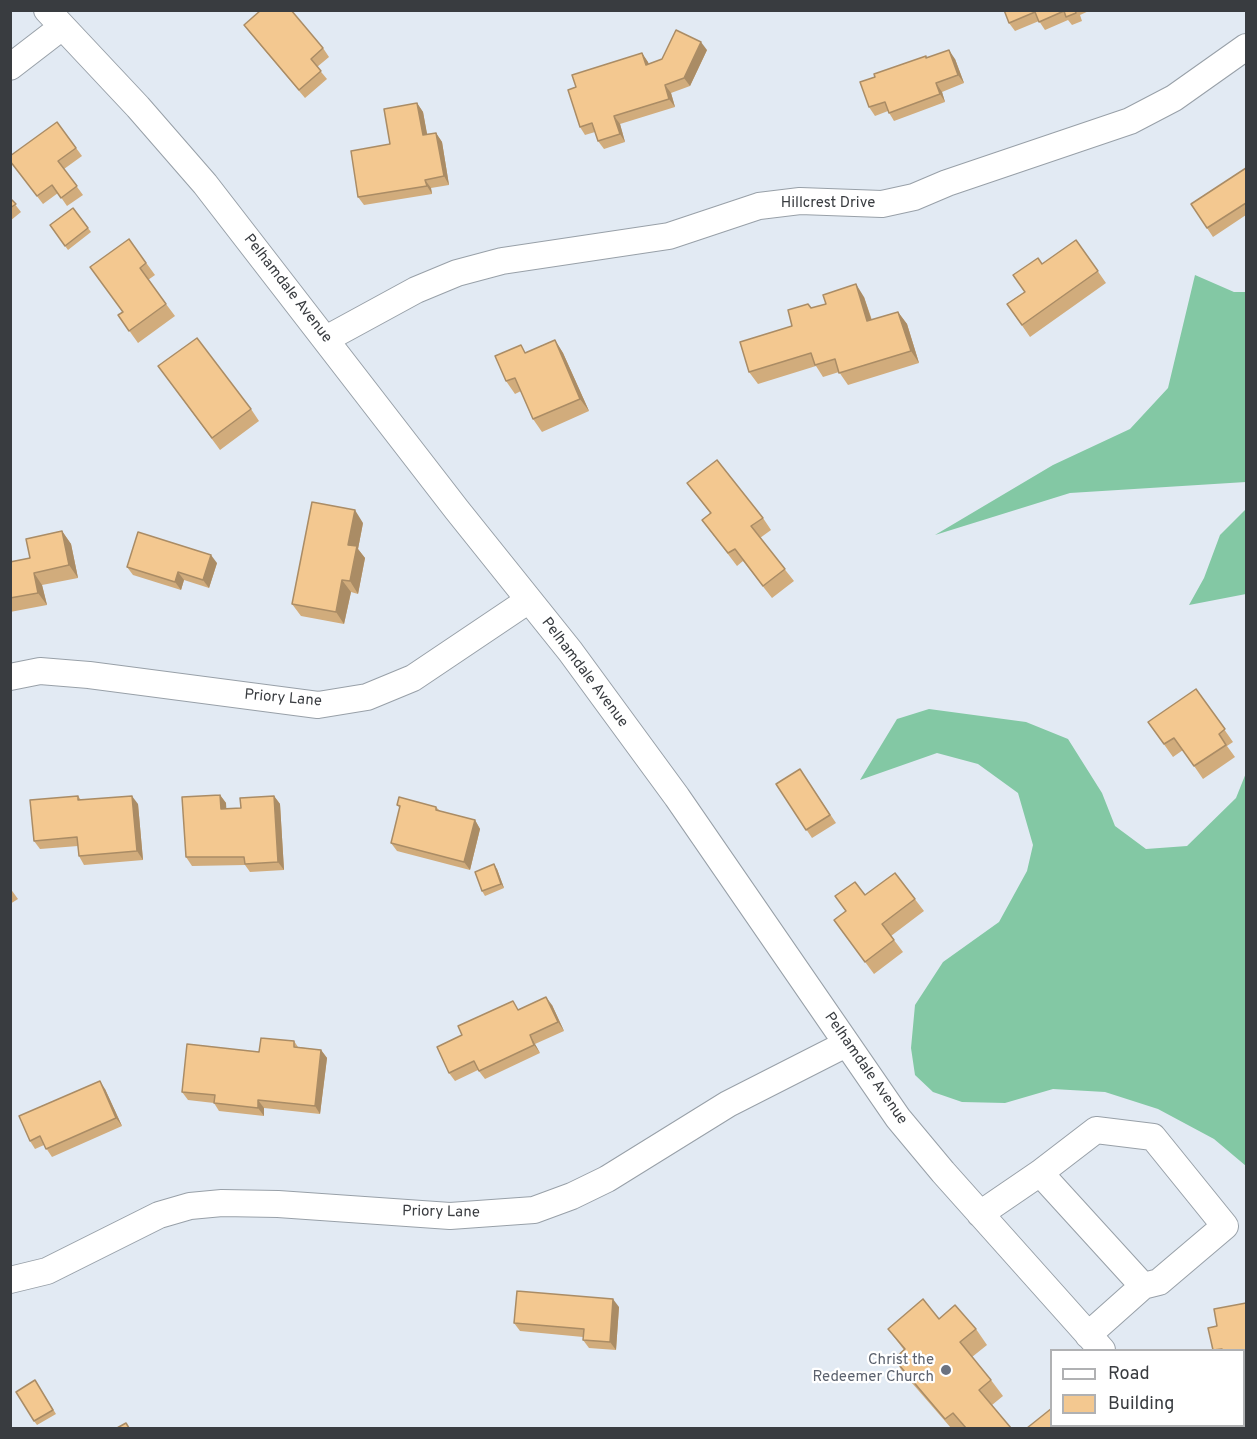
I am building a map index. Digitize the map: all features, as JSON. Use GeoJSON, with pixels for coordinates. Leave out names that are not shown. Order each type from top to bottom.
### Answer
{"type":"FeatureCollection","features":[{"type":"Feature","properties":{"kind":"street"},"geometry":{"type":"LineString","coordinates":[[10,67],[54,19]]}},
{"type":"Feature","properties":{"kind":"street","name":"Pelhamdale Avenue"},"geometry":{"type":"LineString","coordinates":[[54,19],[138,107],[205,184],[570,651],[676,797],[898,1118],[1095,1343]]}},
{"type":"Feature","properties":{"kind":"street","name":"Hillcrest Drive"},"geometry":{"type":"LineString","coordinates":[[326,339],[416,290],[457,273],[502,261],[669,236],[759,206],[800,201],[882,204],[914,197],[947,183],[1130,121],[1174,98],[1246,47]]}},
{"type":"Feature","properties":{"kind":"street","name":"Priory Lane"},"geometry":{"type":"LineString","coordinates":[[10,677],[40,671],[318,705],[367,697],[412,678],[529,600]]}},
{"type":"Feature","properties":{"kind":"street","name":"Priory Lane"},"geometry":{"type":"LineString","coordinates":[[10,1280],[47,1271],[159,1215],[190,1206],[222,1203],[278,1204],[450,1216],[534,1210],[572,1196],[607,1179],[728,1104],[846,1044]]}},
{"type":"Feature","properties":{"kind":"street"},"geometry":{"type":"LineString","coordinates":[[980,1214],[1040,1173],[1096,1130],[1153,1137],[1225,1226],[1159,1282],[1143,1286],[1095,1343]]}},
{"type":"Feature","properties":{"kind":"street"},"geometry":{"type":"LineString","coordinates":[[1040,1173],[1143,1286]]}},
{"type":"Feature","properties":{"kind":"green space"},"geometry":{"type":"Polygon","coordinates":[[[1195,275],[1234,292],[1246,292],[1246,482],[1070,493],[935,535],[1053,465],[1130,429],[1168,388],[1195,275]]]}},
{"type":"Feature","properties":{"kind":"green space"},"geometry":{"type":"Polygon","coordinates":[[[1246,509],[1246,594],[1189,605],[1204,578],[1220,535],[1246,509]]]}},
{"type":"Feature","properties":{"kind":"green space"},"geometry":{"type":"Polygon","coordinates":[[[929,709],[1026,722],[1068,739],[1102,793],[1115,826],[1146,849],[1187,846],[1236,798],[1246,773],[1246,1166],[1214,1139],[1158,1109],[1105,1092],[1053,1089],[1005,1103],[962,1102],[933,1092],[915,1075],[911,1048],[915,1005],[943,962],[999,922],[1027,871],[1033,845],[1018,793],[978,764],[937,753],[860,780],[897,719],[929,709]]]}},
{"type":"Feature","properties":{"kind":"building"},"geometry":{"type":"Polygon","coordinates":[[[261,10],[291,10],[323,48],[311,59],[321,71],[299,90],[244,25],[261,10]]]}},
{"type":"Feature","properties":{"kind":"building"},"geometry":{"type":"Polygon","coordinates":[[[1004,10],[1075,10],[1076,13],[1066,17],[1064,11],[1039,22],[1035,12],[1009,23],[1004,10]]]}},
{"type":"Feature","properties":{"kind":"building"},"geometry":{"type":"Polygon","coordinates":[[[676,30],[701,42],[684,78],[665,85],[669,99],[614,116],[620,134],[598,141],[592,123],[580,127],[568,90],[576,87],[572,75],[642,53],[646,65],[662,59],[676,30]]]}},
{"type":"Feature","properties":{"kind":"building"},"geometry":{"type":"Polygon","coordinates":[[[949,50],[958,75],[936,83],[940,94],[889,113],[885,102],[869,107],[860,82],[875,77],[874,74],[949,50]]]}},
{"type":"Feature","properties":{"kind":"building"},"geometry":{"type":"Polygon","coordinates":[[[417,103],[423,135],[436,133],[444,176],[425,180],[427,186],[358,197],[351,151],[390,144],[384,109],[417,103]]]}},
{"type":"Feature","properties":{"kind":"building"},"geometry":{"type":"Polygon","coordinates":[[[57,122],[76,148],[58,161],[77,186],[61,198],[52,185],[37,196],[10,161],[10,156],[57,122]]]}},
{"type":"Feature","properties":{"kind":"building"},"geometry":{"type":"Polygon","coordinates":[[[1246,168],[1246,203],[1207,228],[1191,204],[1246,168]]]}},
{"type":"Feature","properties":{"kind":"building"},"geometry":{"type":"Polygon","coordinates":[[[10,198],[16,204],[10,208],[10,198]]]}},
{"type":"Feature","properties":{"kind":"building"},"geometry":{"type":"Polygon","coordinates":[[[73,208],[88,228],[65,246],[50,225],[73,208]]]}},
{"type":"Feature","properties":{"kind":"building"},"geometry":{"type":"Polygon","coordinates":[[[129,239],[146,263],[140,268],[166,304],[129,331],[118,315],[123,312],[90,267],[129,239]]]}},
{"type":"Feature","properties":{"kind":"building"},"geometry":{"type":"Polygon","coordinates":[[[1076,240],[1098,271],[1022,325],[1007,304],[1025,292],[1013,275],[1038,258],[1042,264],[1076,240]]]}},
{"type":"Feature","properties":{"kind":"building"},"geometry":{"type":"Polygon","coordinates":[[[856,284],[867,321],[898,312],[911,351],[839,373],[835,359],[815,365],[811,353],[749,372],[740,342],[792,326],[788,310],[808,304],[811,308],[826,304],[823,295],[856,284]]]}},
{"type":"Feature","properties":{"kind":"building"},"geometry":{"type":"Polygon","coordinates":[[[197,338],[251,409],[212,438],[158,366],[197,338]]]}},
{"type":"Feature","properties":{"kind":"building"},"geometry":{"type":"Polygon","coordinates":[[[555,340],[580,399],[533,419],[515,378],[506,381],[495,356],[521,345],[525,353],[555,340]]]}},
{"type":"Feature","properties":{"kind":"building"},"geometry":{"type":"Polygon","coordinates":[[[717,460],[763,518],[751,526],[785,569],[763,586],[735,549],[728,553],[702,520],[711,513],[687,483],[717,460]]]}},
{"type":"Feature","properties":{"kind":"building"},"geometry":{"type":"Polygon","coordinates":[[[312,502],[355,510],[348,545],[357,546],[350,581],[342,580],[336,612],[292,604],[312,502]]]}},
{"type":"Feature","properties":{"kind":"building"},"geometry":{"type":"Polygon","coordinates":[[[62,531],[69,565],[34,573],[38,593],[10,598],[10,562],[30,558],[26,539],[62,531]]]}},
{"type":"Feature","properties":{"kind":"building"},"geometry":{"type":"Polygon","coordinates":[[[138,532],[211,555],[203,580],[178,572],[175,582],[127,567],[138,532]]]}},
{"type":"Feature","properties":{"kind":"building"},"geometry":{"type":"Polygon","coordinates":[[[1196,689],[1225,729],[1219,734],[1226,745],[1194,766],[1174,738],[1164,744],[1148,722],[1196,689]]]}},
{"type":"Feature","properties":{"kind":"building"},"geometry":{"type":"Polygon","coordinates":[[[800,769],[830,815],[806,830],[776,784],[800,769]]]}},
{"type":"Feature","properties":{"kind":"building"},"geometry":{"type":"Polygon","coordinates":[[[220,795],[221,809],[241,808],[240,798],[274,796],[278,862],[245,864],[244,857],[186,857],[182,797],[220,795]]]}},
{"type":"Feature","properties":{"kind":"building"},"geometry":{"type":"Polygon","coordinates":[[[78,796],[78,800],[132,796],[137,851],[79,856],[77,837],[34,841],[30,800],[78,796]]]}},
{"type":"Feature","properties":{"kind":"building"},"geometry":{"type":"Polygon","coordinates":[[[399,797],[475,820],[464,862],[391,843],[400,806],[397,805],[399,797]]]}},
{"type":"Feature","properties":{"kind":"building"},"geometry":{"type":"Polygon","coordinates":[[[494,864],[501,884],[482,891],[475,872],[494,864]]]}},
{"type":"Feature","properties":{"kind":"building"},"geometry":{"type":"Polygon","coordinates":[[[895,873],[915,899],[882,924],[894,940],[865,962],[834,920],[846,911],[835,896],[855,882],[865,895],[895,873]]]}},
{"type":"Feature","properties":{"kind":"building"},"geometry":{"type":"Polygon","coordinates":[[[546,997],[558,1022],[530,1035],[534,1045],[479,1071],[474,1061],[449,1073],[437,1047],[462,1035],[458,1026],[513,1001],[518,1010],[546,997]]]}},
{"type":"Feature","properties":{"kind":"building"},"geometry":{"type":"Polygon","coordinates":[[[261,1038],[294,1041],[294,1047],[321,1050],[315,1106],[258,1100],[258,1108],[214,1103],[215,1095],[182,1092],[187,1044],[259,1052],[261,1038]]]}},
{"type":"Feature","properties":{"kind":"building"},"geometry":{"type":"Polygon","coordinates":[[[100,1081],[116,1118],[46,1149],[40,1136],[30,1141],[19,1116],[100,1081]]]}},
{"type":"Feature","properties":{"kind":"building"},"geometry":{"type":"Polygon","coordinates":[[[517,1291],[613,1299],[610,1342],[583,1340],[584,1329],[514,1323],[517,1291]]]}},
{"type":"Feature","properties":{"kind":"building","name":"Christ the Redeemer Church"},"geometry":{"type":"Polygon","coordinates":[[[923,1299],[939,1319],[955,1305],[976,1329],[960,1342],[991,1380],[979,1390],[1011,1428],[966,1428],[953,1413],[945,1419],[894,1359],[905,1349],[888,1329],[923,1299]]]}},
{"type":"Feature","properties":{"kind":"building"},"geometry":{"type":"Polygon","coordinates":[[[1246,1303],[1246,1360],[1245,1349],[1213,1349],[1208,1328],[1217,1326],[1214,1309],[1246,1303]]]}},
{"type":"Feature","properties":{"kind":"building"},"geometry":{"type":"Polygon","coordinates":[[[35,1380],[53,1410],[34,1421],[16,1392],[35,1380]]]}},
{"type":"Feature","properties":{"kind":"building"},"geometry":{"type":"Polygon","coordinates":[[[1050,1410],[1050,1427],[1099,1428],[1027,1428],[1050,1410]]]}},
{"type":"Feature","properties":{"kind":"building"},"geometry":{"type":"Polygon","coordinates":[[[126,1423],[129,1428],[117,1428],[126,1423]]]}},
{"type":"Feature","properties":{"kind":"place","name":"Christ the Redeemer Church"},"geometry":{"type":"Point","coordinates":[946,1370]}}]}
